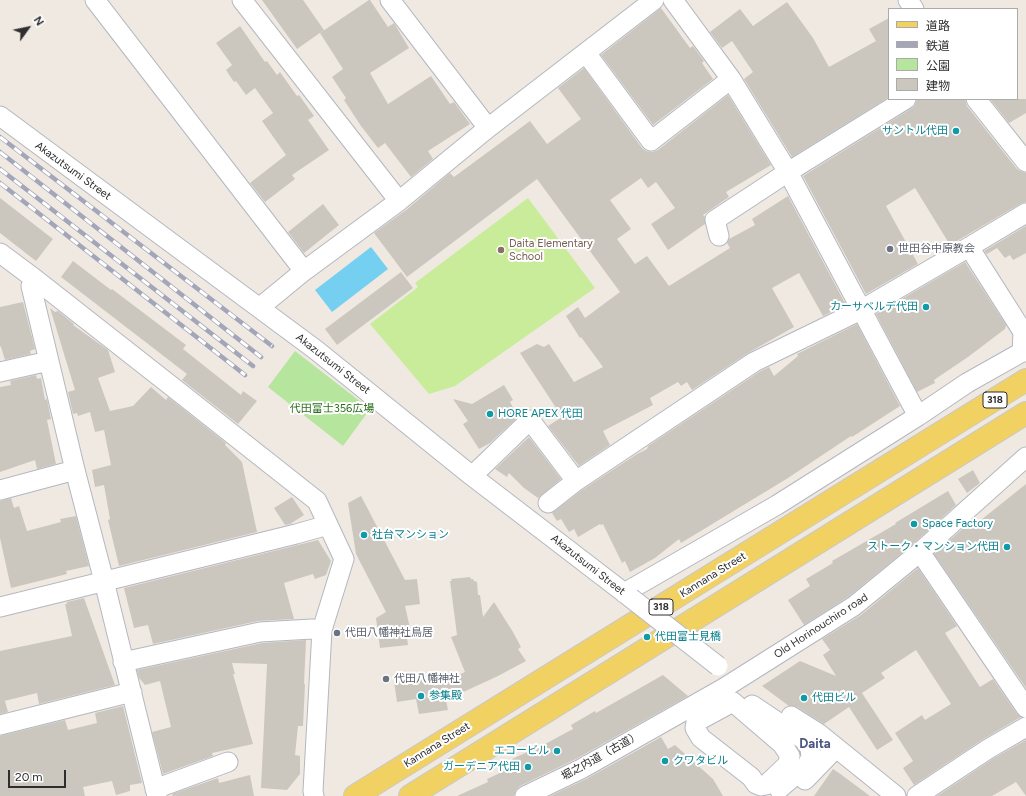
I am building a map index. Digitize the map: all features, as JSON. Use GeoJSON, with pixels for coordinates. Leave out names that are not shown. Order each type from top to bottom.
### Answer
{"type":"FeatureCollection","features":[{"type":"Feature","properties":{"kind":"main road","name":"Kannana Street"},"geometry":{"type":"LineString","coordinates":[[355,796],[1026,380]]}},
{"type":"Feature","properties":{"kind":"main road","name":"318"},"geometry":{"type":"LineString","coordinates":[[410,796],[1026,413]]}},
{"type":"Feature","properties":{"kind":"street"},"geometry":{"type":"LineString","coordinates":[[95,0],[304,271]]}},
{"type":"Feature","properties":{"kind":"street"},"geometry":{"type":"LineString","coordinates":[[242,0],[398,201]]}},
{"type":"Feature","properties":{"kind":"street"},"geometry":{"type":"LineString","coordinates":[[390,0],[488,128]]}},
{"type":"Feature","properties":{"kind":"street"},"geometry":{"type":"LineString","coordinates":[[259,308],[304,271],[398,201],[488,128],[654,0]]}},
{"type":"Feature","properties":{"kind":"street"},"geometry":{"type":"LineString","coordinates":[[673,0],[731,79],[788,172],[918,416]]}},
{"type":"Feature","properties":{"kind":"street"},"geometry":{"type":"LineString","coordinates":[[586,53],[651,141],[731,79]]}},
{"type":"Feature","properties":{"kind":"street"},"geometry":{"type":"LineString","coordinates":[[719,236],[715,220],[788,172],[904,100]]}},
{"type":"Feature","properties":{"kind":"street"},"geometry":{"type":"LineString","coordinates":[[977,100],[1026,162]]}},
{"type":"Feature","properties":{"kind":"street","name":"Akazutsumi Street"},"geometry":{"type":"LineString","coordinates":[[0,116],[316,350],[472,476],[718,666],[741,698],[803,739],[810,748],[810,757],[807,765],[781,788],[768,796]]}},
{"type":"Feature","properties":{"kind":"street"},"geometry":{"type":"LineString","coordinates":[[548,502],[576,481],[754,362],[861,310],[1026,213]]}},
{"type":"Feature","properties":{"kind":"street"},"geometry":{"type":"LineString","coordinates":[[627,595],[777,505],[918,416],[967,383],[1024,352],[1023,332],[969,247]]}},
{"type":"Feature","properties":{"kind":"street"},"geometry":{"type":"LineString","coordinates":[[1,255],[35,279],[317,501],[344,558],[322,630],[312,790],[314,796]]}},
{"type":"Feature","properties":{"kind":"street"},"geometry":{"type":"LineString","coordinates":[[35,279],[31,286],[75,470],[156,792],[228,762]]}},
{"type":"Feature","properties":{"kind":"street"},"geometry":{"type":"LineString","coordinates":[[0,372],[49,361]]}},
{"type":"Feature","properties":{"kind":"street"},"geometry":{"type":"LineString","coordinates":[[472,476],[530,420],[576,481]]}},
{"type":"Feature","properties":{"kind":"street","name":"Old Horinouchiro road"},"geometry":{"type":"LineString","coordinates":[[676,714],[732,684],[854,606],[920,552],[1026,459]]}},
{"type":"Feature","properties":{"kind":"street"},"geometry":{"type":"LineString","coordinates":[[0,490],[75,470]]}},
{"type":"Feature","properties":{"kind":"street"},"geometry":{"type":"LineString","coordinates":[[0,607],[328,525]]}},
{"type":"Feature","properties":{"kind":"street"},"geometry":{"type":"LineString","coordinates":[[920,552],[1026,708]]}},
{"type":"Feature","properties":{"kind":"street"},"geometry":{"type":"LineString","coordinates":[[123,662],[260,632],[312,629],[322,630]]}},
{"type":"Feature","properties":{"kind":"street"},"geometry":{"type":"LineString","coordinates":[[0,726],[132,692]]}},
{"type":"Feature","properties":{"kind":"street"},"geometry":{"type":"LineString","coordinates":[[758,695],[818,733],[896,796]]}},
{"type":"Feature","properties":{"kind":"street"},"geometry":{"type":"LineString","coordinates":[[733,702],[782,744],[790,756],[787,765],[766,785],[761,786],[756,784],[751,777],[701,738],[696,730],[696,722],[720,713],[733,702]]}},
{"type":"Feature","properties":{"kind":"street"},"geometry":{"type":"LineString","coordinates":[[676,714],[697,746],[744,781],[755,796]]}},
{"type":"Feature","properties":{"kind":"street","name":"堀之内道（古道）"},"geometry":{"type":"LineString","coordinates":[[525,796],[581,769],[676,714]]}},
{"type":"Feature","properties":{"kind":"street"},"geometry":{"type":"LineString","coordinates":[[917,796],[988,749],[1026,727]]}},
{"type":"Feature","properties":{"kind":"street"},"geometry":{"type":"LineString","coordinates":[[790,796],[836,748]]}},
{"type":"Feature","properties":{"kind":"street"},"geometry":{"type":"LineString","coordinates":[[867,758],[912,796]]}},
{"type":"Feature","properties":{"kind":"green space"},"geometry":{"type":"Polygon","coordinates":[[[528,198],[595,288],[455,386],[429,394],[370,324],[418,287],[415,283],[528,198]]]}},
{"type":"Feature","properties":{"kind":"green space","name":"代田富士356広場"},"geometry":{"type":"Polygon","coordinates":[[[295,351],[370,409],[343,446],[268,387],[295,351]]]}},
{"type":"Feature","properties":{"kind":"water"},"geometry":{"type":"Polygon","coordinates":[[[371,247],[388,269],[332,312],[315,290],[371,247]]]}},
{"type":"Feature","properties":{"kind":"building"},"geometry":{"type":"Polygon","coordinates":[[[262,0],[303,0],[324,30],[297,49],[262,0]]]}},
{"type":"Feature","properties":{"kind":"building"},"geometry":{"type":"Polygon","coordinates":[[[369,0],[388,27],[394,23],[409,48],[370,73],[388,104],[431,76],[450,104],[454,102],[470,124],[428,151],[433,159],[411,177],[385,143],[378,148],[344,100],[346,98],[332,77],[343,69],[320,33],[369,0]]]}},
{"type":"Feature","properties":{"kind":"building"},"geometry":{"type":"Polygon","coordinates":[[[787,2],[813,38],[829,67],[876,41],[869,29],[888,19],[888,98],[792,157],[744,79],[753,72],[732,41],[722,48],[710,32],[740,9],[753,26],[787,2]]]}},
{"type":"Feature","properties":{"kind":"building"},"geometry":{"type":"Polygon","coordinates":[[[661,8],[690,48],[693,46],[704,61],[702,63],[713,79],[653,125],[601,55],[661,8]]]}},
{"type":"Feature","properties":{"kind":"building"},"geometry":{"type":"Polygon","coordinates":[[[240,26],[265,62],[267,61],[277,75],[280,72],[297,96],[299,95],[314,116],[308,120],[329,150],[292,175],[295,179],[265,202],[250,183],[286,155],[262,121],[273,113],[255,88],[246,95],[236,81],[234,82],[226,70],[232,65],[216,43],[240,26]]]}},
{"type":"Feature","properties":{"kind":"building"},"geometry":{"type":"Polygon","coordinates":[[[584,68],[642,148],[646,151],[652,152],[658,150],[728,95],[771,165],[726,192],[729,197],[703,215],[705,217],[705,224],[668,250],[651,224],[675,208],[656,182],[648,188],[641,178],[610,200],[631,229],[617,239],[635,264],[647,256],[669,286],[730,248],[727,243],[729,239],[755,225],[752,219],[788,196],[846,305],[823,316],[799,273],[772,288],[794,327],[748,353],[692,390],[687,382],[681,386],[678,382],[650,398],[653,405],[603,431],[610,445],[579,466],[548,426],[562,417],[520,353],[537,344],[544,347],[549,344],[574,382],[603,367],[581,337],[580,338],[566,316],[578,307],[585,318],[620,292],[537,179],[407,277],[374,233],[406,210],[450,173],[454,177],[530,121],[547,144],[581,119],[558,88],[584,68]]]}},
{"type":"Feature","properties":{"kind":"building"},"geometry":{"type":"Polygon","coordinates":[[[1026,99],[1026,113],[1009,123],[991,100],[1026,99]]]}},
{"type":"Feature","properties":{"kind":"building"},"geometry":{"type":"Polygon","coordinates":[[[917,100],[965,100],[967,106],[1017,169],[1026,173],[1026,202],[1020,204],[950,245],[915,188],[886,206],[918,264],[866,294],[803,176],[915,105],[917,100]]]}},
{"type":"Feature","properties":{"kind":"building"},"geometry":{"type":"Polygon","coordinates":[[[0,198],[53,239],[36,261],[0,233],[0,198]]]}},
{"type":"Feature","properties":{"kind":"building"},"geometry":{"type":"Polygon","coordinates":[[[323,204],[339,225],[304,253],[288,232],[323,204]]]}},
{"type":"Feature","properties":{"kind":"building"},"geometry":{"type":"Polygon","coordinates":[[[1026,226],[1026,253],[1013,260],[1010,255],[1005,258],[997,248],[987,254],[984,251],[1026,226]]]}},
{"type":"Feature","properties":{"kind":"building"},"geometry":{"type":"Polygon","coordinates":[[[73,261],[186,345],[183,349],[241,395],[243,391],[257,401],[238,424],[182,380],[187,374],[61,277],[73,261]]]}},
{"type":"Feature","properties":{"kind":"building"},"geometry":{"type":"Polygon","coordinates":[[[965,262],[1006,325],[1005,329],[934,380],[935,383],[917,392],[876,314],[965,262]]]}},
{"type":"Feature","properties":{"kind":"building"},"geometry":{"type":"Polygon","coordinates":[[[401,272],[413,288],[337,345],[325,329],[401,272]]]}},
{"type":"Feature","properties":{"kind":"building"},"geometry":{"type":"Polygon","coordinates":[[[23,302],[35,349],[30,351],[31,354],[5,360],[0,346],[0,307],[23,302]]]}},
{"type":"Feature","properties":{"kind":"building"},"geometry":{"type":"Polygon","coordinates":[[[50,308],[55,312],[58,311],[74,324],[73,325],[108,350],[115,372],[98,378],[110,411],[133,406],[151,387],[166,400],[168,397],[226,443],[225,445],[242,462],[257,532],[119,566],[108,520],[110,519],[104,485],[95,487],[92,470],[111,465],[104,430],[95,432],[90,412],[78,416],[77,413],[73,414],[68,392],[75,390],[50,308]]]}},
{"type":"Feature","properties":{"kind":"building"},"geometry":{"type":"Polygon","coordinates":[[[857,324],[900,406],[852,437],[851,436],[788,478],[681,543],[679,539],[655,558],[630,572],[625,561],[622,563],[603,524],[600,524],[578,537],[574,529],[569,532],[561,519],[557,521],[552,513],[582,490],[647,449],[648,446],[759,372],[769,367],[774,376],[798,356],[797,354],[857,324]]]}},
{"type":"Feature","properties":{"kind":"building"},"geometry":{"type":"Polygon","coordinates":[[[36,375],[37,379],[41,378],[45,400],[47,399],[51,419],[47,420],[56,464],[37,469],[35,460],[0,472],[0,387],[11,385],[10,381],[36,375]]]}},
{"type":"Feature","properties":{"kind":"building","name":"HORE APEX 代田"},"geometry":{"type":"Polygon","coordinates":[[[504,385],[513,400],[510,402],[518,417],[490,443],[479,449],[463,424],[468,421],[453,399],[472,404],[504,385]]]}},
{"type":"Feature","properties":{"kind":"building"},"geometry":{"type":"Polygon","coordinates":[[[529,437],[561,479],[538,498],[524,488],[509,473],[507,477],[495,469],[529,437]]]}},
{"type":"Feature","properties":{"kind":"building"},"geometry":{"type":"Polygon","coordinates":[[[973,470],[980,483],[967,493],[958,479],[973,470]]]}},
{"type":"Feature","properties":{"kind":"building"},"geometry":{"type":"Polygon","coordinates":[[[1026,484],[1026,688],[934,554],[968,524],[971,528],[1026,484]]]}},
{"type":"Feature","properties":{"kind":"building"},"geometry":{"type":"Polygon","coordinates":[[[948,491],[956,505],[913,544],[848,597],[804,625],[788,600],[810,586],[806,579],[833,563],[832,561],[896,524],[895,523],[948,491]]]}},
{"type":"Feature","properties":{"kind":"building"},"geometry":{"type":"Polygon","coordinates":[[[361,496],[405,580],[417,579],[420,604],[405,606],[412,637],[407,638],[408,645],[380,648],[376,618],[386,612],[356,554],[348,503],[361,496]]]}},
{"type":"Feature","properties":{"kind":"building"},"geometry":{"type":"Polygon","coordinates":[[[292,497],[304,515],[290,524],[285,525],[274,508],[292,497]]]}},
{"type":"Feature","properties":{"kind":"building"},"geometry":{"type":"Polygon","coordinates":[[[11,498],[14,508],[19,506],[27,531],[61,522],[60,519],[76,516],[89,566],[66,571],[67,574],[11,588],[0,538],[0,501],[11,498]]]}},
{"type":"Feature","properties":{"kind":"building"},"geometry":{"type":"Polygon","coordinates":[[[318,540],[331,561],[326,575],[315,579],[313,574],[284,583],[294,619],[258,621],[153,644],[148,625],[134,628],[124,588],[318,540]]]}},
{"type":"Feature","properties":{"kind":"building"},"geometry":{"type":"Polygon","coordinates":[[[918,568],[957,626],[945,633],[980,687],[993,679],[1017,714],[1021,717],[982,740],[914,785],[903,768],[913,761],[895,733],[922,715],[925,720],[951,704],[916,650],[881,673],[885,678],[862,693],[893,740],[877,750],[849,707],[824,724],[797,707],[789,706],[762,686],[800,661],[836,676],[823,655],[830,650],[822,639],[861,615],[918,568]]]}},
{"type":"Feature","properties":{"kind":"building"},"geometry":{"type":"Polygon","coordinates":[[[470,577],[477,582],[478,595],[480,595],[483,617],[494,602],[513,632],[521,647],[518,649],[526,661],[498,676],[446,700],[448,710],[419,714],[416,699],[397,702],[394,681],[432,675],[434,686],[465,672],[451,637],[457,635],[450,581],[452,581],[451,579],[470,577]]]}},
{"type":"Feature","properties":{"kind":"building"},"geometry":{"type":"Polygon","coordinates":[[[84,598],[115,685],[39,704],[37,693],[4,701],[8,712],[0,714],[0,651],[72,636],[65,604],[67,604],[67,602],[84,598]]]}},
{"type":"Feature","properties":{"kind":"building"},"geometry":{"type":"Polygon","coordinates":[[[306,640],[303,726],[298,726],[295,755],[300,756],[300,774],[287,790],[261,788],[267,664],[232,663],[235,674],[233,674],[253,744],[212,753],[213,756],[163,774],[152,732],[171,727],[160,681],[145,685],[139,678],[137,670],[262,643],[306,640]]]}},
{"type":"Feature","properties":{"kind":"building"},"geometry":{"type":"Polygon","coordinates":[[[663,675],[688,696],[576,759],[520,786],[516,790],[514,796],[457,796],[488,782],[487,779],[515,766],[512,759],[532,751],[573,729],[571,725],[595,711],[596,713],[663,675]]]}},
{"type":"Feature","properties":{"kind":"building"},"geometry":{"type":"Polygon","coordinates":[[[123,706],[142,783],[130,785],[130,791],[116,795],[112,781],[83,787],[85,796],[0,796],[0,736],[65,720],[68,730],[97,723],[95,713],[123,706]]]}},
{"type":"Feature","properties":{"kind":"building"},"geometry":{"type":"Polygon","coordinates":[[[661,737],[668,749],[675,745],[713,779],[723,796],[550,796],[586,779],[661,737]]]}},
{"type":"Feature","properties":{"kind":"building"},"geometry":{"type":"Polygon","coordinates":[[[1026,740],[1026,796],[1016,782],[992,796],[937,796],[994,758],[1026,740]]]}},
{"type":"Feature","properties":{"kind":"building"},"geometry":{"type":"Polygon","coordinates":[[[833,769],[839,773],[870,796],[814,796],[833,769]]]}},
{"type":"Feature","properties":{"kind":"building"},"geometry":{"type":"Polygon","coordinates":[[[250,775],[254,796],[173,796],[172,794],[218,778],[219,783],[250,775]]]}},
{"type":"Feature","properties":{"kind":"railway"},"geometry":{"type":"LineString","coordinates":[[0,137],[272,346]]}},
{"type":"Feature","properties":{"kind":"railway"},"geometry":{"type":"LineString","coordinates":[[0,152],[261,357]]}},
{"type":"Feature","properties":{"kind":"railway"},"geometry":{"type":"LineString","coordinates":[[0,169],[253,366]]}},
{"type":"Feature","properties":{"kind":"railway"},"geometry":{"type":"LineString","coordinates":[[0,183],[245,375]]}},
{"type":"Feature","properties":{"kind":"place","name":"サントル代田"},"geometry":{"type":"Point","coordinates":[956,131]}},
{"type":"Feature","properties":{"kind":"place","name":"世田谷中原教会"},"geometry":{"type":"Point","coordinates":[890,249]}},
{"type":"Feature","properties":{"kind":"place","name":"Daita Elementary School"},"geometry":{"type":"Point","coordinates":[501,250]}},
{"type":"Feature","properties":{"kind":"place","name":"カーサベルデ代田"},"geometry":{"type":"Point","coordinates":[926,307]}},
{"type":"Feature","properties":{"kind":"place","name":"HORE APEX 代田"},"geometry":{"type":"Point","coordinates":[490,414]}},
{"type":"Feature","properties":{"kind":"place","name":"Space Factory"},"geometry":{"type":"Point","coordinates":[914,524]}},
{"type":"Feature","properties":{"kind":"place","name":"社台マンション"},"geometry":{"type":"Point","coordinates":[364,535]}},
{"type":"Feature","properties":{"kind":"place","name":"ストーク・マンション代田"},"geometry":{"type":"Point","coordinates":[1007,547]}},
{"type":"Feature","properties":{"kind":"place","name":"代田八幡神社鳥居"},"geometry":{"type":"Point","coordinates":[337,633]}},
{"type":"Feature","properties":{"kind":"place","name":"代田富士見橋"},"geometry":{"type":"Point","coordinates":[647,637]}},
{"type":"Feature","properties":{"kind":"place","name":"代田八幡神社"},"geometry":{"type":"Point","coordinates":[386,679]}},
{"type":"Feature","properties":{"kind":"place","name":"参集殿"},"geometry":{"type":"Point","coordinates":[421,696]}},
{"type":"Feature","properties":{"kind":"place","name":"代田ビル"},"geometry":{"type":"Point","coordinates":[804,698]}},
{"type":"Feature","properties":{"kind":"place","name":"エコービル"},"geometry":{"type":"Point","coordinates":[557,751]}},
{"type":"Feature","properties":{"kind":"place","name":"クワタビル"},"geometry":{"type":"Point","coordinates":[665,761]}},
{"type":"Feature","properties":{"kind":"place","name":"ガーデニア代田"},"geometry":{"type":"Point","coordinates":[528,767]}},
{"type":"Feature","properties":{"kind":"district","name":"Daita"},"geometry":{"type":"Point","coordinates":[815,744]}}]}
